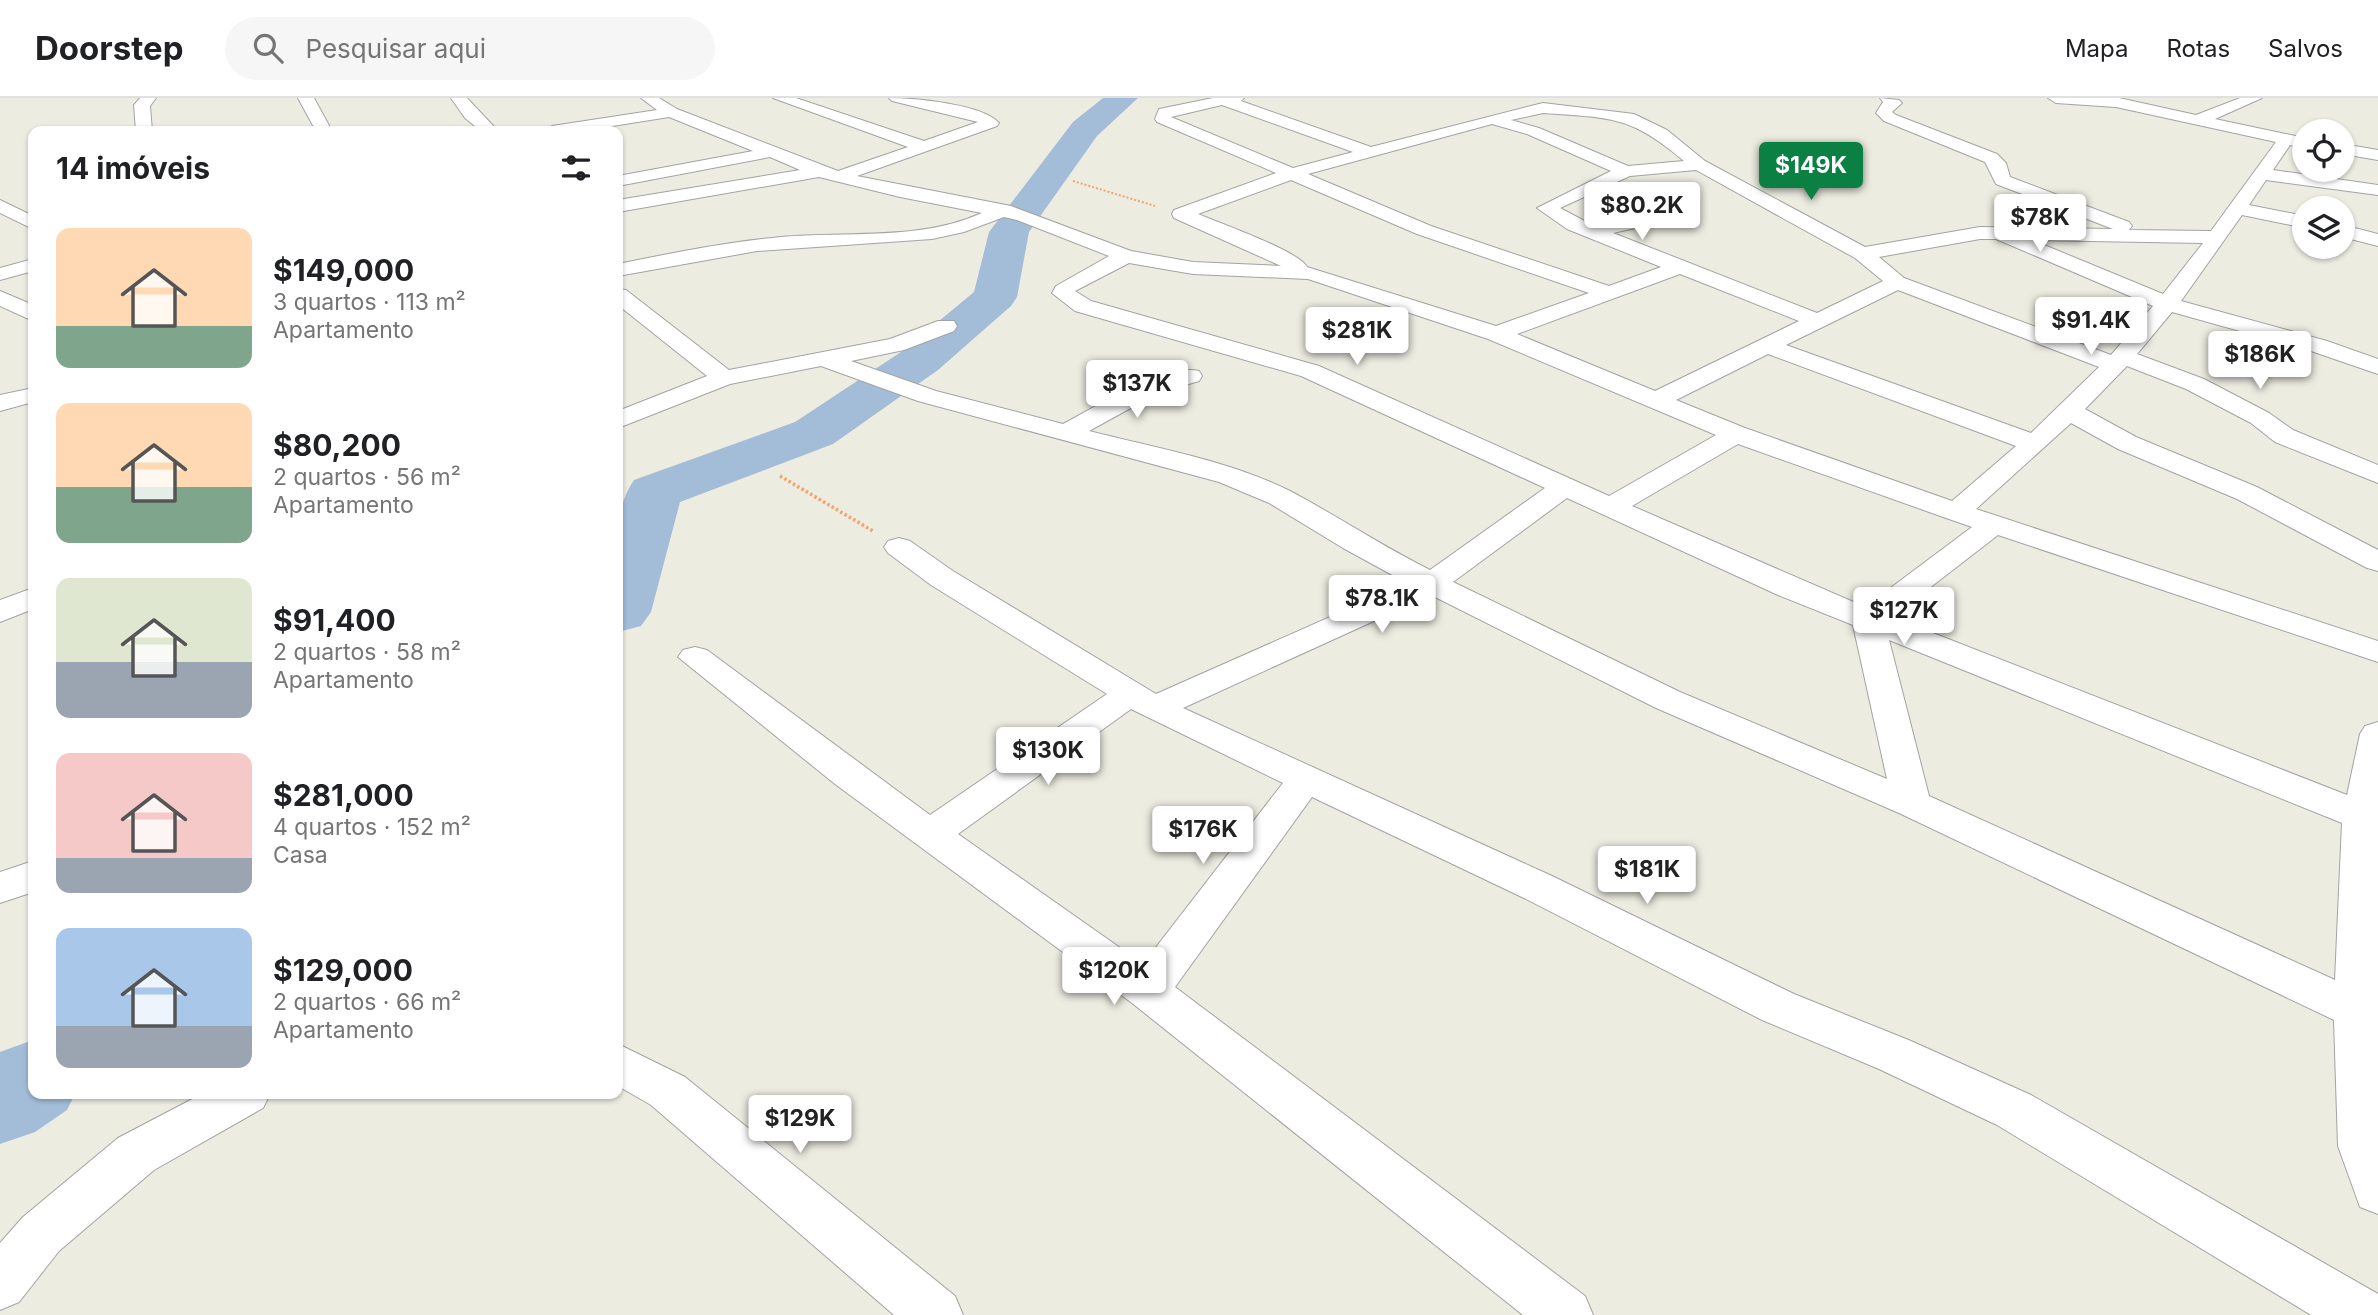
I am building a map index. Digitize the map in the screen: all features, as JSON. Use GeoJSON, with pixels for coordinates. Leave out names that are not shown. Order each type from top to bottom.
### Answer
{"type":"FeatureCollection","features":[{"type":"Feature","properties":{"kind":"street"},"geometry":{"type":"LineString","coordinates":[[144,126],[142,105],[148,98]]}},
{"type":"Feature","properties":{"kind":"street"},"geometry":{"type":"LineString","coordinates":[[306,98],[321,126]]}},
{"type":"Feature","properties":{"kind":"street"},"geometry":{"type":"LineString","coordinates":[[459,98],[471,115],[484,126]]}},
{"type":"Feature","properties":{"kind":"street"},"geometry":{"type":"LineString","coordinates":[[649,98],[671,112],[767,153],[829,174],[900,192],[1004,210],[1126,256],[1194,268],[1310,273]]}},
{"type":"Feature","properties":{"kind":"street"},"geometry":{"type":"LineString","coordinates":[[781,98],[925,147]]}},
{"type":"Feature","properties":{"kind":"street"},"geometry":{"type":"LineString","coordinates":[[623,205],[829,174],[925,147],[983,127],[990,121],[897,98]]}},
{"type":"Feature","properties":{"kind":"street"},"geometry":{"type":"LineString","coordinates":[[1888,98],[1894,103],[1887,106],[1884,113],[1890,118],[1991,158],[1997,163],[2002,180],[2148,236]]}},
{"type":"Feature","properties":{"kind":"street"},"geometry":{"type":"LineString","coordinates":[[2056,98],[2116,102],[2292,141]]}},
{"type":"Feature","properties":{"kind":"street"},"geometry":{"type":"LineString","coordinates":[[1367,150],[1229,99],[1165,112],[1163,119],[1424,230],[1510,257],[1609,293]]}},
{"type":"Feature","properties":{"kind":"street"},"geometry":{"type":"LineString","coordinates":[[2197,120],[2248,99]]}},
{"type":"Feature","properties":{"kind":"street"},"geometry":{"type":"LineString","coordinates":[[1181,214],[1290,174],[1367,150],[1544,108],[1634,119],[1661,133],[1699,165],[1863,254],[1897,282],[2118,361],[2195,384],[2260,418],[2284,436],[2378,475]]}},
{"type":"Feature","properties":{"kind":"street"},"geometry":{"type":"LineString","coordinates":[[583,126],[671,112]]}},
{"type":"Feature","properties":{"kind":"street"},"geometry":{"type":"LineString","coordinates":[[1493,119],[1533,131],[1626,171]]}},
{"type":"Feature","properties":{"kind":"street"},"geometry":{"type":"LineString","coordinates":[[2372,154],[2378,139]]}},
{"type":"Feature","properties":{"kind":"street"},"geometry":{"type":"LineString","coordinates":[[1956,512],[2035,444],[2118,361],[2165,303],[2188,280],[2285,140]]}},
{"type":"Feature","properties":{"kind":"street"},"geometry":{"type":"LineString","coordinates":[[623,180],[767,153]]}},
{"type":"Feature","properties":{"kind":"street"},"geometry":{"type":"LineString","coordinates":[[1699,165],[1626,171],[1546,208],[1547,211],[1594,232],[1815,320]]}},
{"type":"Feature","properties":{"kind":"street"},"geometry":{"type":"LineString","coordinates":[[675,170],[701,193]]}},
{"type":"Feature","properties":{"kind":"street"},"geometry":{"type":"LineString","coordinates":[[2262,174],[2378,190]]}},
{"type":"Feature","properties":{"kind":"street"},"geometry":{"type":"LineString","coordinates":[[0,206],[28,220]]}},
{"type":"Feature","properties":{"kind":"street"},"geometry":{"type":"LineString","coordinates":[[2236,208],[2292,219]]}},
{"type":"Feature","properties":{"kind":"street"},"geometry":{"type":"LineString","coordinates":[[623,269],[743,246],[896,237],[960,229],[981,223],[1004,210]]}},
{"type":"Feature","properties":{"kind":"street"},"geometry":{"type":"LineString","coordinates":[[1594,232],[1681,212]]}},
{"type":"Feature","properties":{"kind":"street"},"geometry":{"type":"LineString","coordinates":[[1181,214],[1270,251],[1310,273],[1496,334],[1736,434],[1993,525],[2378,652]]}},
{"type":"Feature","properties":{"kind":"street"},"geometry":{"type":"LineString","coordinates":[[1996,232],[2165,303],[2319,346],[2378,368]]}},
{"type":"Feature","properties":{"kind":"street"},"geometry":{"type":"LineString","coordinates":[[1863,254],[1996,232],[2216,237]]}},
{"type":"Feature","properties":{"kind":"street"},"geometry":{"type":"LineString","coordinates":[[2355,234],[2378,240]]}},
{"type":"Feature","properties":{"kind":"street"},"geometry":{"type":"LineString","coordinates":[[1126,256],[1067,286],[1063,293],[1083,306],[1310,371],[1789,588],[1868,620],[2369,802]]}},
{"type":"Feature","properties":{"kind":"street"},"geometry":{"type":"LineString","coordinates":[[0,274],[28,266]]}},
{"type":"Feature","properties":{"kind":"street"},"geometry":{"type":"LineString","coordinates":[[1496,334],[1681,267]]}},
{"type":"Feature","properties":{"kind":"street"},"geometry":{"type":"LineString","coordinates":[[1654,401],[1897,282]]}},
{"type":"Feature","properties":{"kind":"street"},"geometry":{"type":"LineString","coordinates":[[0,297],[28,311]]}},
{"type":"Feature","properties":{"kind":"street"},"geometry":{"type":"LineString","coordinates":[[623,299],[723,378]]}},
{"type":"Feature","properties":{"kind":"street"},"geometry":{"type":"LineString","coordinates":[[623,418],[723,378],[826,360],[923,337],[946,326]]}},
{"type":"Feature","properties":{"kind":"street"},"geometry":{"type":"LineString","coordinates":[[1767,346],[2035,444]]}},
{"type":"Feature","properties":{"kind":"street"},"geometry":{"type":"LineString","coordinates":[[826,360],[927,396],[1070,431],[1229,476],[1279,497],[1353,542],[1434,582],[1513,626],[1668,700],[1912,804],[2356,1010]]}},
{"type":"Feature","properties":{"kind":"street"},"geometry":{"type":"LineString","coordinates":[[1070,431],[1149,388],[1189,376]]}},
{"type":"Feature","properties":{"kind":"street"},"geometry":{"type":"LineString","coordinates":[[0,403],[28,397]]}},
{"type":"Feature","properties":{"kind":"street"},"geometry":{"type":"LineString","coordinates":[[2069,411],[2126,443],[2248,493],[2378,562]]}},
{"type":"Feature","properties":{"kind":"street"},"geometry":{"type":"LineString","coordinates":[[1611,507],[1736,434]]}},
{"type":"Feature","properties":{"kind":"street"},"geometry":{"type":"LineString","coordinates":[[932,833],[1142,701],[1434,582],[1566,486]]}},
{"type":"Feature","properties":{"kind":"street"},"geometry":{"type":"LineString","coordinates":[[1868,620],[1993,525]]}},
{"type":"Feature","properties":{"kind":"street"},"geometry":{"type":"LineString","coordinates":[[899,547],[953,585],[1142,701],[1538,887],[1778,1007],[1895,1055],[2014,1110],[2348,1311]]}},
{"type":"Feature","properties":{"kind":"street"},"geometry":{"type":"LineString","coordinates":[[0,612],[28,599]]}},
{"type":"Feature","properties":{"kind":"street"},"geometry":{"type":"LineString","coordinates":[[1868,620],[1912,804]]}},
{"type":"Feature","properties":{"kind":"street"},"geometry":{"type":"LineString","coordinates":[[695,657],[848,775],[1148,991],[1566,1315]]}},
{"type":"Feature","properties":{"kind":"street"},"geometry":{"type":"LineString","coordinates":[[2378,734],[2369,802],[2356,1010],[2368,1071],[2363,1146],[2378,1191]]}},
{"type":"Feature","properties":{"kind":"street"},"geometry":{"type":"LineString","coordinates":[[1148,991],[1307,777]]}},
{"type":"Feature","properties":{"kind":"street"},"geometry":{"type":"LineString","coordinates":[[0,888],[28,878]]}},
{"type":"Feature","properties":{"kind":"street"},"geometry":{"type":"LineString","coordinates":[[623,1066],[667,1091],[936,1315]]}},
{"type":"Feature","properties":{"kind":"street"},"geometry":{"type":"LineString","coordinates":[[0,1284],[41,1234],[136,1154],[237,1099]]}},
{"type":"Feature","properties":{"kind":"path"},"geometry":{"type":"LineString","coordinates":[[1073,181],[1181,214]]}},
{"type":"Feature","properties":{"kind":"path"},"geometry":{"type":"LineString","coordinates":[[780,476],[899,547]]}},
{"type":"Feature","properties":{"kind":"waterway"},"geometry":{"type":"LineString","coordinates":[[623,595],[654,492],[814,433],[921,360],[995,297],[1009,232],[1085,129],[1122,98]]}},
{"type":"Feature","properties":{"kind":"waterway"},"geometry":{"type":"LineString","coordinates":[[0,1102],[28,1084]]}}]}
